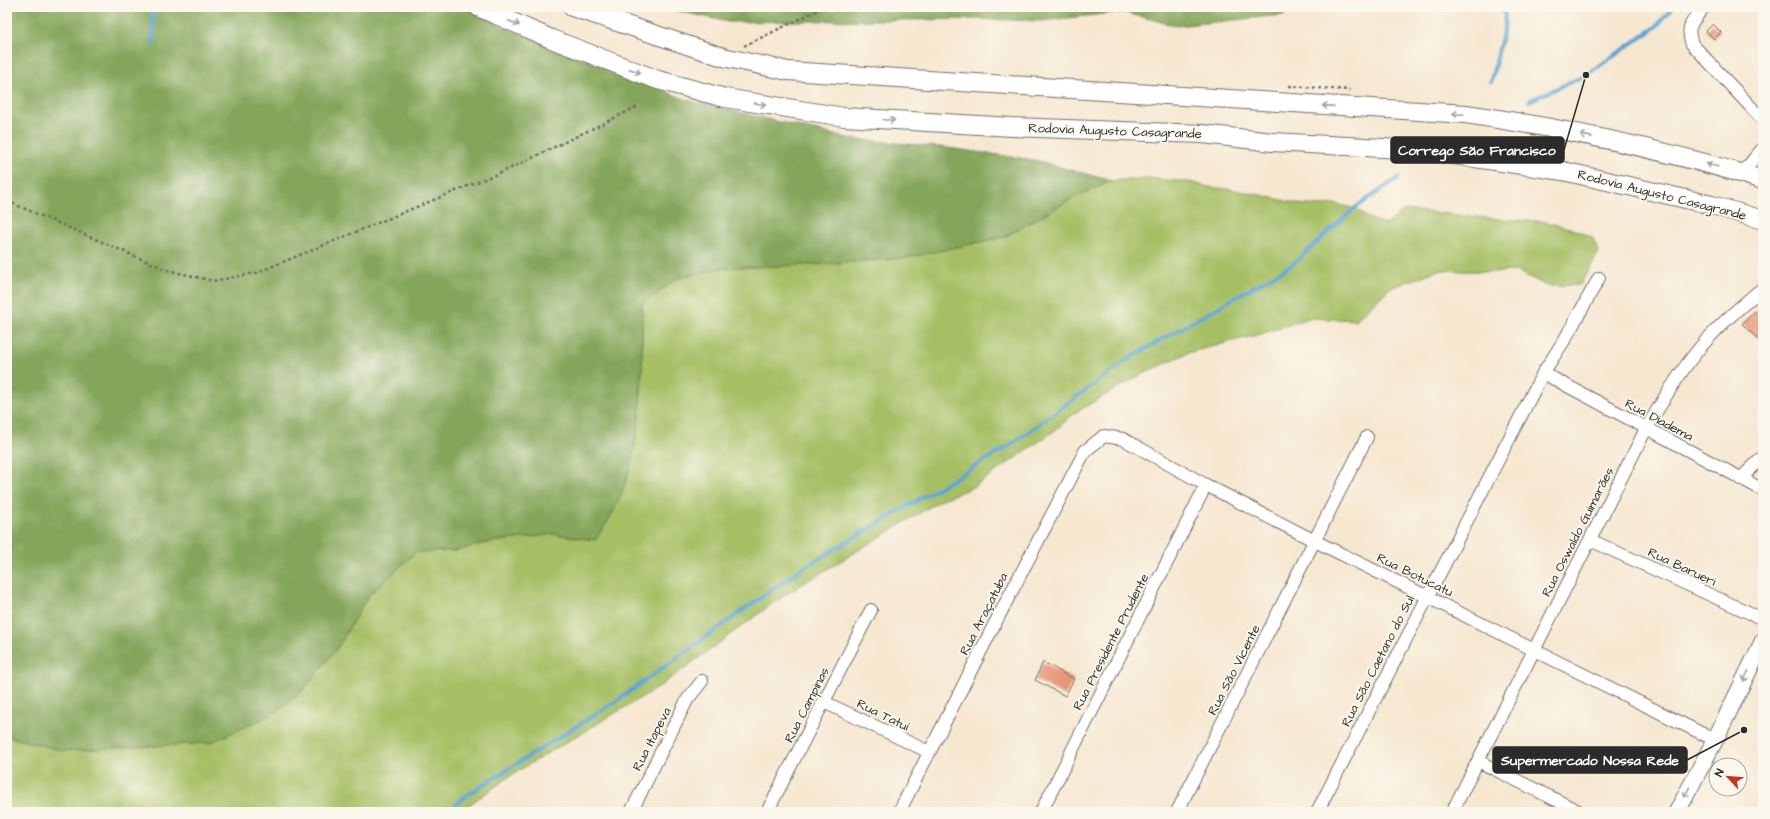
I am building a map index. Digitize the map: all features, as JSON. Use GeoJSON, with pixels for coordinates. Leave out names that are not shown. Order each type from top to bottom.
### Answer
{"type":"FeatureCollection","features":[{"type":"Feature","properties":{"kind":"main road","name":"Rodovia Augusto Casagrande"},"geometry":{"type":"LineString","coordinates":[[478,7],[549,38],[658,80],[725,98],[844,117],[1012,127],[1203,134],[1272,142],[1420,150],[1563,171],[1712,205],[1763,220]]}},
{"type":"Feature","properties":{"kind":"main road"},"geometry":{"type":"LineString","coordinates":[[572,7],[722,57],[788,72],[1466,114],[1517,121],[1631,144],[1682,156],[1763,180]]}},
{"type":"Feature","properties":{"kind":"street"},"geometry":{"type":"LineString","coordinates":[[1704,7],[1688,30],[1692,44],[1762,118]]}},
{"type":"Feature","properties":{"kind":"street"},"geometry":{"type":"LineString","coordinates":[[1740,173],[1749,165],[1763,148]]}},
{"type":"Feature","properties":{"kind":"street","name":"Rua São Caetano do Sul"},"geometry":{"type":"LineString","coordinates":[[1317,812],[1543,373],[1565,339],[1599,278]]}},
{"type":"Feature","properties":{"kind":"street","name":"Rua Oswaldo Guimarães"},"geometry":{"type":"LineString","coordinates":[[1452,812],[1646,429],[1663,400],[1691,358],[1733,313],[1763,288]]}},
{"type":"Feature","properties":{"kind":"street","name":"Rua Diadema"},"geometry":{"type":"LineString","coordinates":[[1543,373],[1763,490]]}},
{"type":"Feature","properties":{"kind":"street","name":"Rua Botucatu"},"geometry":{"type":"LineString","coordinates":[[1104,436],[1123,439],[1206,485],[1315,542],[1427,596],[1715,740]]}},
{"type":"Feature","properties":{"kind":"street","name":"Rua Araçatuba"},"geometry":{"type":"LineString","coordinates":[[899,812],[1085,451],[1104,436]]}},
{"type":"Feature","properties":{"kind":"street","name":"Rua São Vicente"},"geometry":{"type":"LineString","coordinates":[[1177,812],[1367,437]]}},
{"type":"Feature","properties":{"kind":"street"},"geometry":{"type":"LineString","coordinates":[[1740,479],[1763,457]]}},
{"type":"Feature","properties":{"kind":"street","name":"Rua Presidente Prudente"},"geometry":{"type":"LineString","coordinates":[[1042,812],[1206,485]]}},
{"type":"Feature","properties":{"kind":"street","name":"Rua Barueri"},"geometry":{"type":"LineString","coordinates":[[1590,540],[1763,619]]}},
{"type":"Feature","properties":{"kind":"street","name":"Rua Campinas"},"geometry":{"type":"LineString","coordinates":[[767,812],[871,610]]}},
{"type":"Feature","properties":{"kind":"street"},"geometry":{"type":"LineString","coordinates":[[1677,812],[1715,740],[1763,641]]}},
{"type":"Feature","properties":{"kind":"street","name":"Rua Itapeva"},"geometry":{"type":"LineString","coordinates":[[631,812],[687,700],[702,681]]}},
{"type":"Feature","properties":{"kind":"street","name":"Rua Tatuí"},"geometry":{"type":"LineString","coordinates":[[824,702],[929,752]]}},
{"type":"Feature","properties":{"kind":"street"},"geometry":{"type":"LineString","coordinates":[[1478,761],[1580,812]]}},
{"type":"Feature","properties":{"kind":"path"},"geometry":{"type":"LineString","coordinates":[[722,57],[824,7]]}},
{"type":"Feature","properties":{"kind":"path"},"geometry":{"type":"LineString","coordinates":[[7,201],[167,270],[213,282],[256,273],[509,169],[639,106]]}},
{"type":"Feature","properties":{"kind":"green space"},"geometry":{"type":"Polygon","coordinates":[[[7,7],[466,7],[499,25],[687,100],[852,139],[941,147],[1035,160],[1112,181],[1077,196],[1004,237],[905,258],[808,265],[724,268],[678,278],[642,304],[641,396],[633,457],[624,486],[612,514],[595,540],[554,534],[484,543],[456,551],[416,552],[368,596],[338,647],[300,694],[271,715],[210,743],[64,751],[7,736],[7,7]]]}},
{"type":"Feature","properties":{"kind":"green space"},"geometry":{"type":"Polygon","coordinates":[[[660,7],[1297,7],[1283,15],[1177,26],[1122,12],[1041,21],[979,19],[728,22],[660,7]]]}},
{"type":"Feature","properties":{"kind":"green space"},"geometry":{"type":"Polygon","coordinates":[[[1148,178],[1190,182],[1208,187],[1256,194],[1299,204],[1319,206],[1335,204],[1357,209],[1366,217],[1386,225],[1405,210],[1509,220],[1541,221],[1570,228],[1592,237],[1599,252],[1580,285],[1547,286],[1517,271],[1489,272],[1439,270],[1390,288],[1356,320],[1309,318],[1261,334],[1187,353],[1135,378],[1076,412],[1054,431],[975,486],[941,500],[783,596],[659,687],[513,774],[459,812],[7,812],[7,736],[33,744],[338,647],[368,596],[416,552],[456,551],[484,543],[554,534],[595,540],[623,490],[636,439],[642,372],[642,303],[678,278],[724,268],[808,265],[905,258],[1004,237],[1077,196],[1112,181],[1148,178]]]}},
{"type":"Feature","properties":{"kind":"building"},"geometry":{"type":"Polygon","coordinates":[[[1713,24],[1721,32],[1714,39],[1706,31],[1713,24]]]}},
{"type":"Feature","properties":{"kind":"building"},"geometry":{"type":"Polygon","coordinates":[[[1757,309],[1763,315],[1763,344],[1742,324],[1757,309]]]}},
{"type":"Feature","properties":{"kind":"building"},"geometry":{"type":"Polygon","coordinates":[[[1043,662],[1074,679],[1065,696],[1035,680],[1043,662]]]}},
{"type":"Feature","properties":{"kind":"waterway"},"geometry":{"type":"LineString","coordinates":[[153,7],[153,44]]}},
{"type":"Feature","properties":{"kind":"waterway"},"geometry":{"type":"LineString","coordinates":[[1491,82],[1505,24],[1504,7]]}},
{"type":"Feature","properties":{"kind":"waterway"},"geometry":{"type":"LineString","coordinates":[[1529,101],[1586,75],[1656,27],[1673,7]]}},
{"type":"Feature","properties":{"kind":"waterway"},"geometry":{"type":"LineString","coordinates":[[448,812],[464,797],[615,702],[801,569],[1006,448],[1133,356],[1292,265],[1355,208],[1398,178]]}},
{"type":"Feature","properties":{"kind":"place","name":"Corrego São Francisco"},"geometry":{"type":"Point","coordinates":[1586,75]}},
{"type":"Feature","properties":{"kind":"place","name":"Supermercado Nossa Rede"},"geometry":{"type":"Point","coordinates":[1744,730]}}]}
